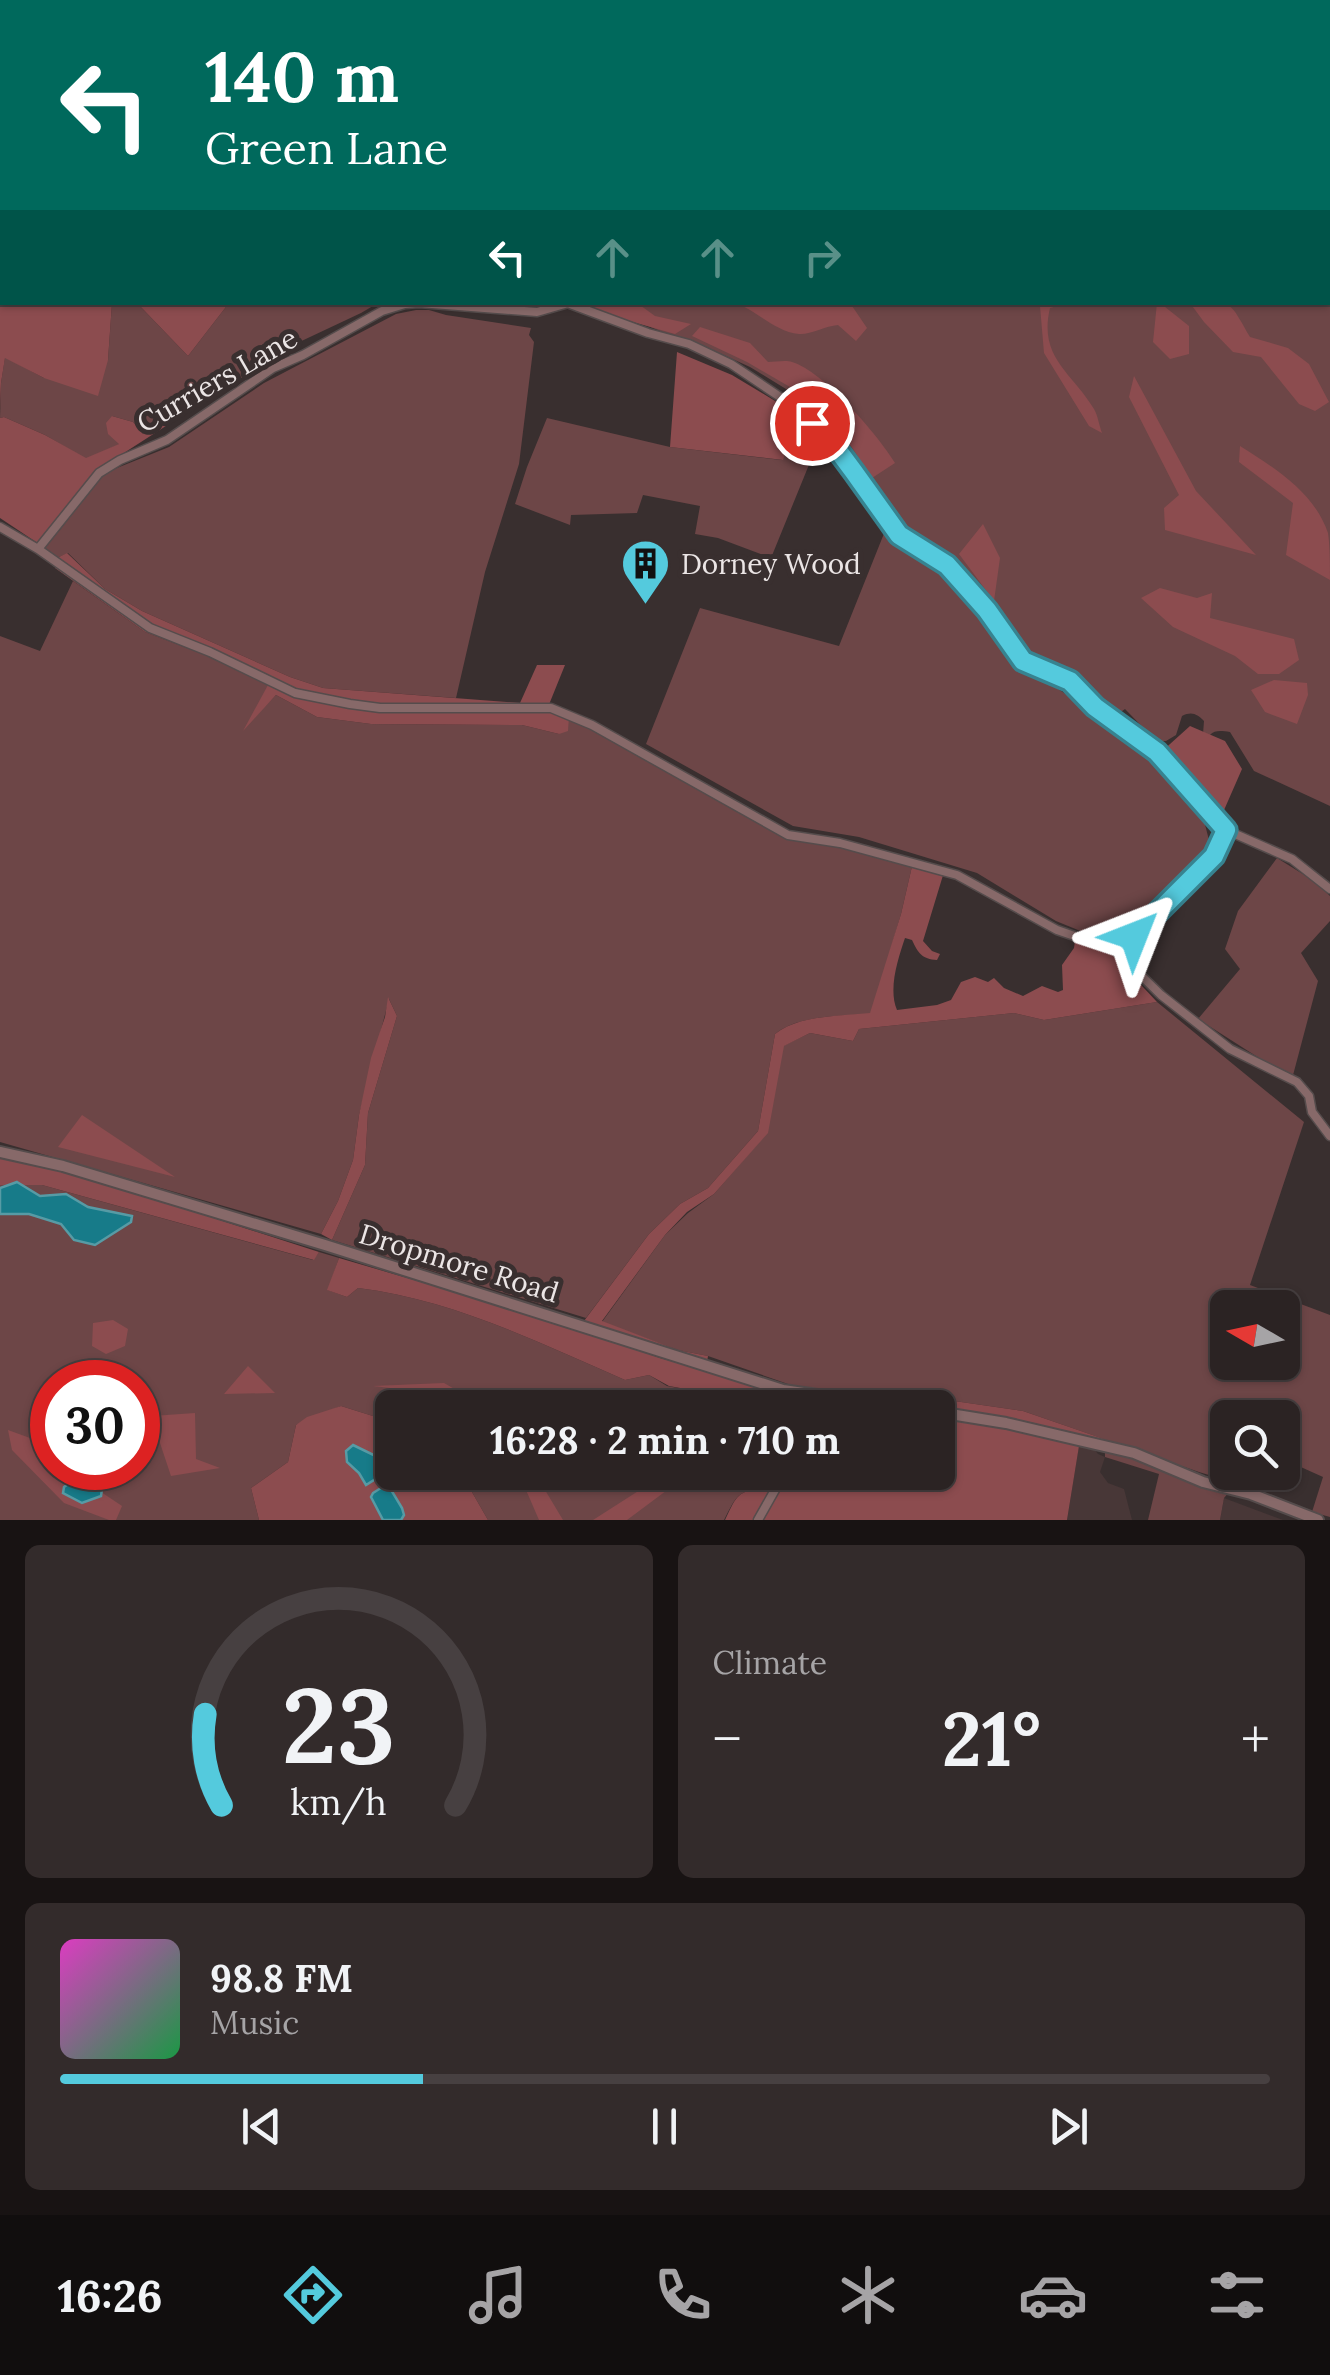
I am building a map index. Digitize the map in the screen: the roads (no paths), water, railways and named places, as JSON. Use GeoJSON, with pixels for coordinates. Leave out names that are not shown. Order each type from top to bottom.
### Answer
{"type":"FeatureCollection","features":[{"type":"Feature","properties":{"kind":"street","name":"Curriers Lane"},"geometry":{"type":"LineString","coordinates":[[38,550],[99,473],[167,440],[273,368],[303,356],[382,311],[402,305]]}},
{"type":"Feature","properties":{"kind":"street","name":"Curriers Lane"},"geometry":{"type":"LineString","coordinates":[[445,305],[537,312],[561,305]]}},
{"type":"Feature","properties":{"kind":"street"},"geometry":{"type":"LineString","coordinates":[[567,305],[688,344],[732,364],[792,406],[831,441],[899,535],[947,565],[987,610],[1023,661],[1070,681],[1095,707],[1157,752],[1226,830],[1292,859],[1330,889]]}},
{"type":"Feature","properties":{"kind":"street"},"geometry":{"type":"LineString","coordinates":[[0,527],[150,628],[294,693],[362,706],[411,709],[551,708],[640,751],[788,835],[840,843],[957,875],[1057,930],[1115,950],[1161,994],[1230,1049],[1297,1082],[1330,1136]]}},
{"type":"Feature","properties":{"kind":"street"},"geometry":{"type":"LineString","coordinates":[[1115,950],[1214,856],[1226,830]]}},
{"type":"Feature","properties":{"kind":"street","name":"Dropmore Road"},"geometry":{"type":"LineString","coordinates":[[0,1152],[63,1166],[306,1239],[783,1390]]}},
{"type":"Feature","properties":{"kind":"street"},"geometry":{"type":"LineString","coordinates":[[955,1415],[1134,1453],[1202,1482],[1250,1494],[1318,1520]]}},
{"type":"Feature","properties":{"kind":"street"},"geometry":{"type":"LineString","coordinates":[[758,1520],[775,1490]]}},
{"type":"Feature","properties":{"kind":"water"},"geometry":{"type":"Polygon","coordinates":[[[17,1182],[40,1196],[66,1194],[88,1207],[132,1216],[131,1222],[95,1245],[74,1240],[61,1224],[29,1214],[0,1214],[0,1188],[17,1182]]]}},
{"type":"Feature","properties":{"kind":"water"},"geometry":{"type":"Polygon","coordinates":[[[353,1445],[375,1456],[375,1479],[366,1485],[347,1462],[346,1451],[353,1445]]]}},
{"type":"Feature","properties":{"kind":"water"},"geometry":{"type":"Polygon","coordinates":[[[102,1490],[101,1496],[82,1503],[63,1493],[102,1490]]]}},
{"type":"Feature","properties":{"kind":"water"},"geometry":{"type":"Polygon","coordinates":[[[391,1490],[402,1508],[401,1520],[383,1520],[371,1497],[373,1493],[391,1490]]]}},
{"type":"Feature","properties":{"kind":"place","name":"Dorney Wood"},"geometry":{"type":"Point","coordinates":[646,606]}}]}
